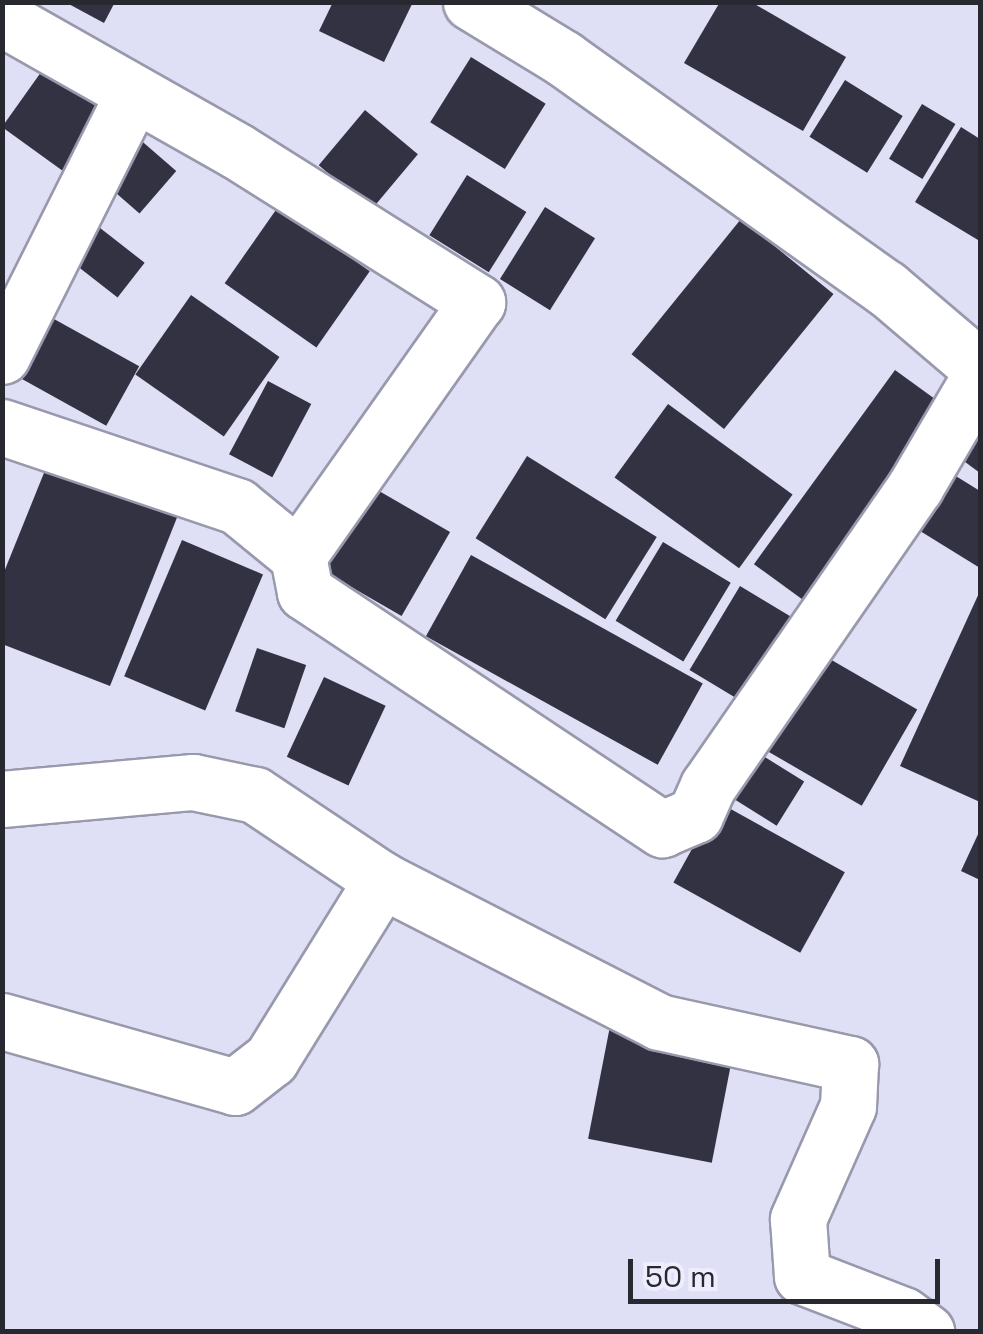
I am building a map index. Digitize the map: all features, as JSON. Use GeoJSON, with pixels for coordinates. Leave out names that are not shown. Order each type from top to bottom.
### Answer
{"type":"FeatureCollection","features":[{"type":"Feature","properties":{"kind":"street"},"geometry":{"type":"LineString","coordinates":[[470,2],[564,58],[854,265],[980,368]]}},
{"type":"Feature","properties":{"kind":"street"},"geometry":{"type":"LineString","coordinates":[[2,18],[132,96],[236,151],[477,302],[298,556]]}},
{"type":"Feature","properties":{"kind":"street"},"geometry":{"type":"LineString","coordinates":[[2,356],[132,96]]}},
{"type":"Feature","properties":{"kind":"street"},"geometry":{"type":"LineString","coordinates":[[2,427],[237,506],[298,556],[305,592],[568,771],[606,788],[662,829],[679,826],[694,816],[708,786],[915,487],[980,376]]}},
{"type":"Feature","properties":{"kind":"street"},"geometry":{"type":"LineString","coordinates":[[2,799],[194,782],[254,795],[382,880],[659,1022],[850,1064],[848,1106],[798,1219],[802,1276],[903,1315],[926,1332]]}},
{"type":"Feature","properties":{"kind":"street"},"geometry":{"type":"LineString","coordinates":[[2,1022],[235,1087],[271,1060],[382,880]]}},
{"type":"Feature","properties":{"kind":"building"},"geometry":{"type":"Polygon","coordinates":[[[65,2],[115,2],[104,23],[65,2]]]}},
{"type":"Feature","properties":{"kind":"building"},"geometry":{"type":"Polygon","coordinates":[[[333,2],[413,2],[384,62],[319,31],[333,2]]]}},
{"type":"Feature","properties":{"kind":"building"},"geometry":{"type":"Polygon","coordinates":[[[720,2],[751,2],[846,57],[803,131],[684,63],[720,2]]]}},
{"type":"Feature","properties":{"kind":"building"},"geometry":{"type":"Polygon","coordinates":[[[471,57],[546,104],[505,169],[430,122],[471,57]]]}},
{"type":"Feature","properties":{"kind":"building"},"geometry":{"type":"Polygon","coordinates":[[[44,68],[108,109],[74,179],[2,127],[44,68]]]}},
{"type":"Feature","properties":{"kind":"building"},"geometry":{"type":"Polygon","coordinates":[[[845,80],[903,116],[867,173],[809,137],[845,80]]]}},
{"type":"Feature","properties":{"kind":"building"},"geometry":{"type":"Polygon","coordinates":[[[922,104],[955,124],[922,179],[889,159],[922,104]]]}},
{"type":"Feature","properties":{"kind":"building"},"geometry":{"type":"Polygon","coordinates":[[[365,110],[418,154],[372,210],[319,165],[365,110]]]}},
{"type":"Feature","properties":{"kind":"building"},"geometry":{"type":"Polygon","coordinates":[[[961,127],[980,139],[978,240],[915,202],[961,127]]]}},
{"type":"Feature","properties":{"kind":"building"},"geometry":{"type":"Polygon","coordinates":[[[137,137],[176,171],[140,213],[100,179],[137,137]]]}},
{"type":"Feature","properties":{"kind":"building"},"geometry":{"type":"Polygon","coordinates":[[[467,175],[526,212],[489,272],[429,235],[467,175]]]}},
{"type":"Feature","properties":{"kind":"building"},"geometry":{"type":"Polygon","coordinates":[[[278,207],[370,271],[316,347],[225,283],[278,207]]]}},
{"type":"Feature","properties":{"kind":"building"},"geometry":{"type":"Polygon","coordinates":[[[545,207],[595,238],[550,310],[500,279],[545,207]]]}},
{"type":"Feature","properties":{"kind":"building"},"geometry":{"type":"Polygon","coordinates":[[[741,219],[833,294],[724,429],[631,354],[741,219]]]}},
{"type":"Feature","properties":{"kind":"building"},"geometry":{"type":"Polygon","coordinates":[[[95,224],[145,263],[118,297],[68,259],[95,224]]]}},
{"type":"Feature","properties":{"kind":"building"},"geometry":{"type":"Polygon","coordinates":[[[191,295],[279,357],[224,436],[135,374],[191,295]]]}},
{"type":"Feature","properties":{"kind":"building"},"geometry":{"type":"Polygon","coordinates":[[[36,309],[139,366],[106,426],[3,368],[36,309]]]}},
{"type":"Feature","properties":{"kind":"building"},"geometry":{"type":"Polygon","coordinates":[[[895,370],[948,409],[807,603],[754,564],[895,370]]]}},
{"type":"Feature","properties":{"kind":"building"},"geometry":{"type":"Polygon","coordinates":[[[268,381],[311,404],[272,477],[229,454],[268,381]]]}},
{"type":"Feature","properties":{"kind":"building"},"geometry":{"type":"Polygon","coordinates":[[[668,404],[793,495],[739,568],[615,478],[668,404]]]}},
{"type":"Feature","properties":{"kind":"building"},"geometry":{"type":"Polygon","coordinates":[[[980,425],[980,473],[957,456],[980,425]]]}},
{"type":"Feature","properties":{"kind":"building"},"geometry":{"type":"Polygon","coordinates":[[[527,456],[657,537],[605,619],[476,538],[527,456]]]}},
{"type":"Feature","properties":{"kind":"building"},"geometry":{"type":"Polygon","coordinates":[[[50,458],[180,510],[110,686],[2,644],[2,577],[50,458]]]}},
{"type":"Feature","properties":{"kind":"building"},"geometry":{"type":"Polygon","coordinates":[[[946,470],[980,491],[980,568],[912,526],[946,470]]]}},
{"type":"Feature","properties":{"kind":"building"},"geometry":{"type":"Polygon","coordinates":[[[360,480],[450,532],[402,616],[312,564],[360,480]]]}},
{"type":"Feature","properties":{"kind":"building"},"geometry":{"type":"Polygon","coordinates":[[[182,540],[263,574],[205,711],[124,676],[182,540]]]}},
{"type":"Feature","properties":{"kind":"building"},"geometry":{"type":"Polygon","coordinates":[[[663,542],[731,583],[683,662],[616,621],[663,542]]]}},
{"type":"Feature","properties":{"kind":"building"},"geometry":{"type":"Polygon","coordinates":[[[471,555],[703,683],[658,765],[426,636],[471,555]]]}},
{"type":"Feature","properties":{"kind":"building"},"geometry":{"type":"Polygon","coordinates":[[[740,586],[806,626],[756,710],[690,670],[740,586]]]}},
{"type":"Feature","properties":{"kind":"building"},"geometry":{"type":"Polygon","coordinates":[[[980,591],[980,802],[900,766],[980,591]]]}},
{"type":"Feature","properties":{"kind":"building"},"geometry":{"type":"Polygon","coordinates":[[[809,647],[917,710],[862,806],[754,743],[809,647]]]}},
{"type":"Feature","properties":{"kind":"building"},"geometry":{"type":"Polygon","coordinates":[[[257,648],[306,665],[284,728],[235,711],[257,648]]]}},
{"type":"Feature","properties":{"kind":"building"},"geometry":{"type":"Polygon","coordinates":[[[324,677],[386,706],[348,785],[287,757],[324,677]]]}},
{"type":"Feature","properties":{"kind":"building"},"geometry":{"type":"Polygon","coordinates":[[[744,744],[804,782],[777,826],[716,788],[744,744]]]}},
{"type":"Feature","properties":{"kind":"building"},"geometry":{"type":"Polygon","coordinates":[[[718,802],[845,872],[800,953],[673,882],[718,802]]]}},
{"type":"Feature","properties":{"kind":"building"},"geometry":{"type":"Polygon","coordinates":[[[980,830],[980,880],[961,871],[980,830]]]}},
{"type":"Feature","properties":{"kind":"building"},"geometry":{"type":"Polygon","coordinates":[[[611,1021],[735,1045],[712,1163],[588,1139],[611,1021]]]}}]}
